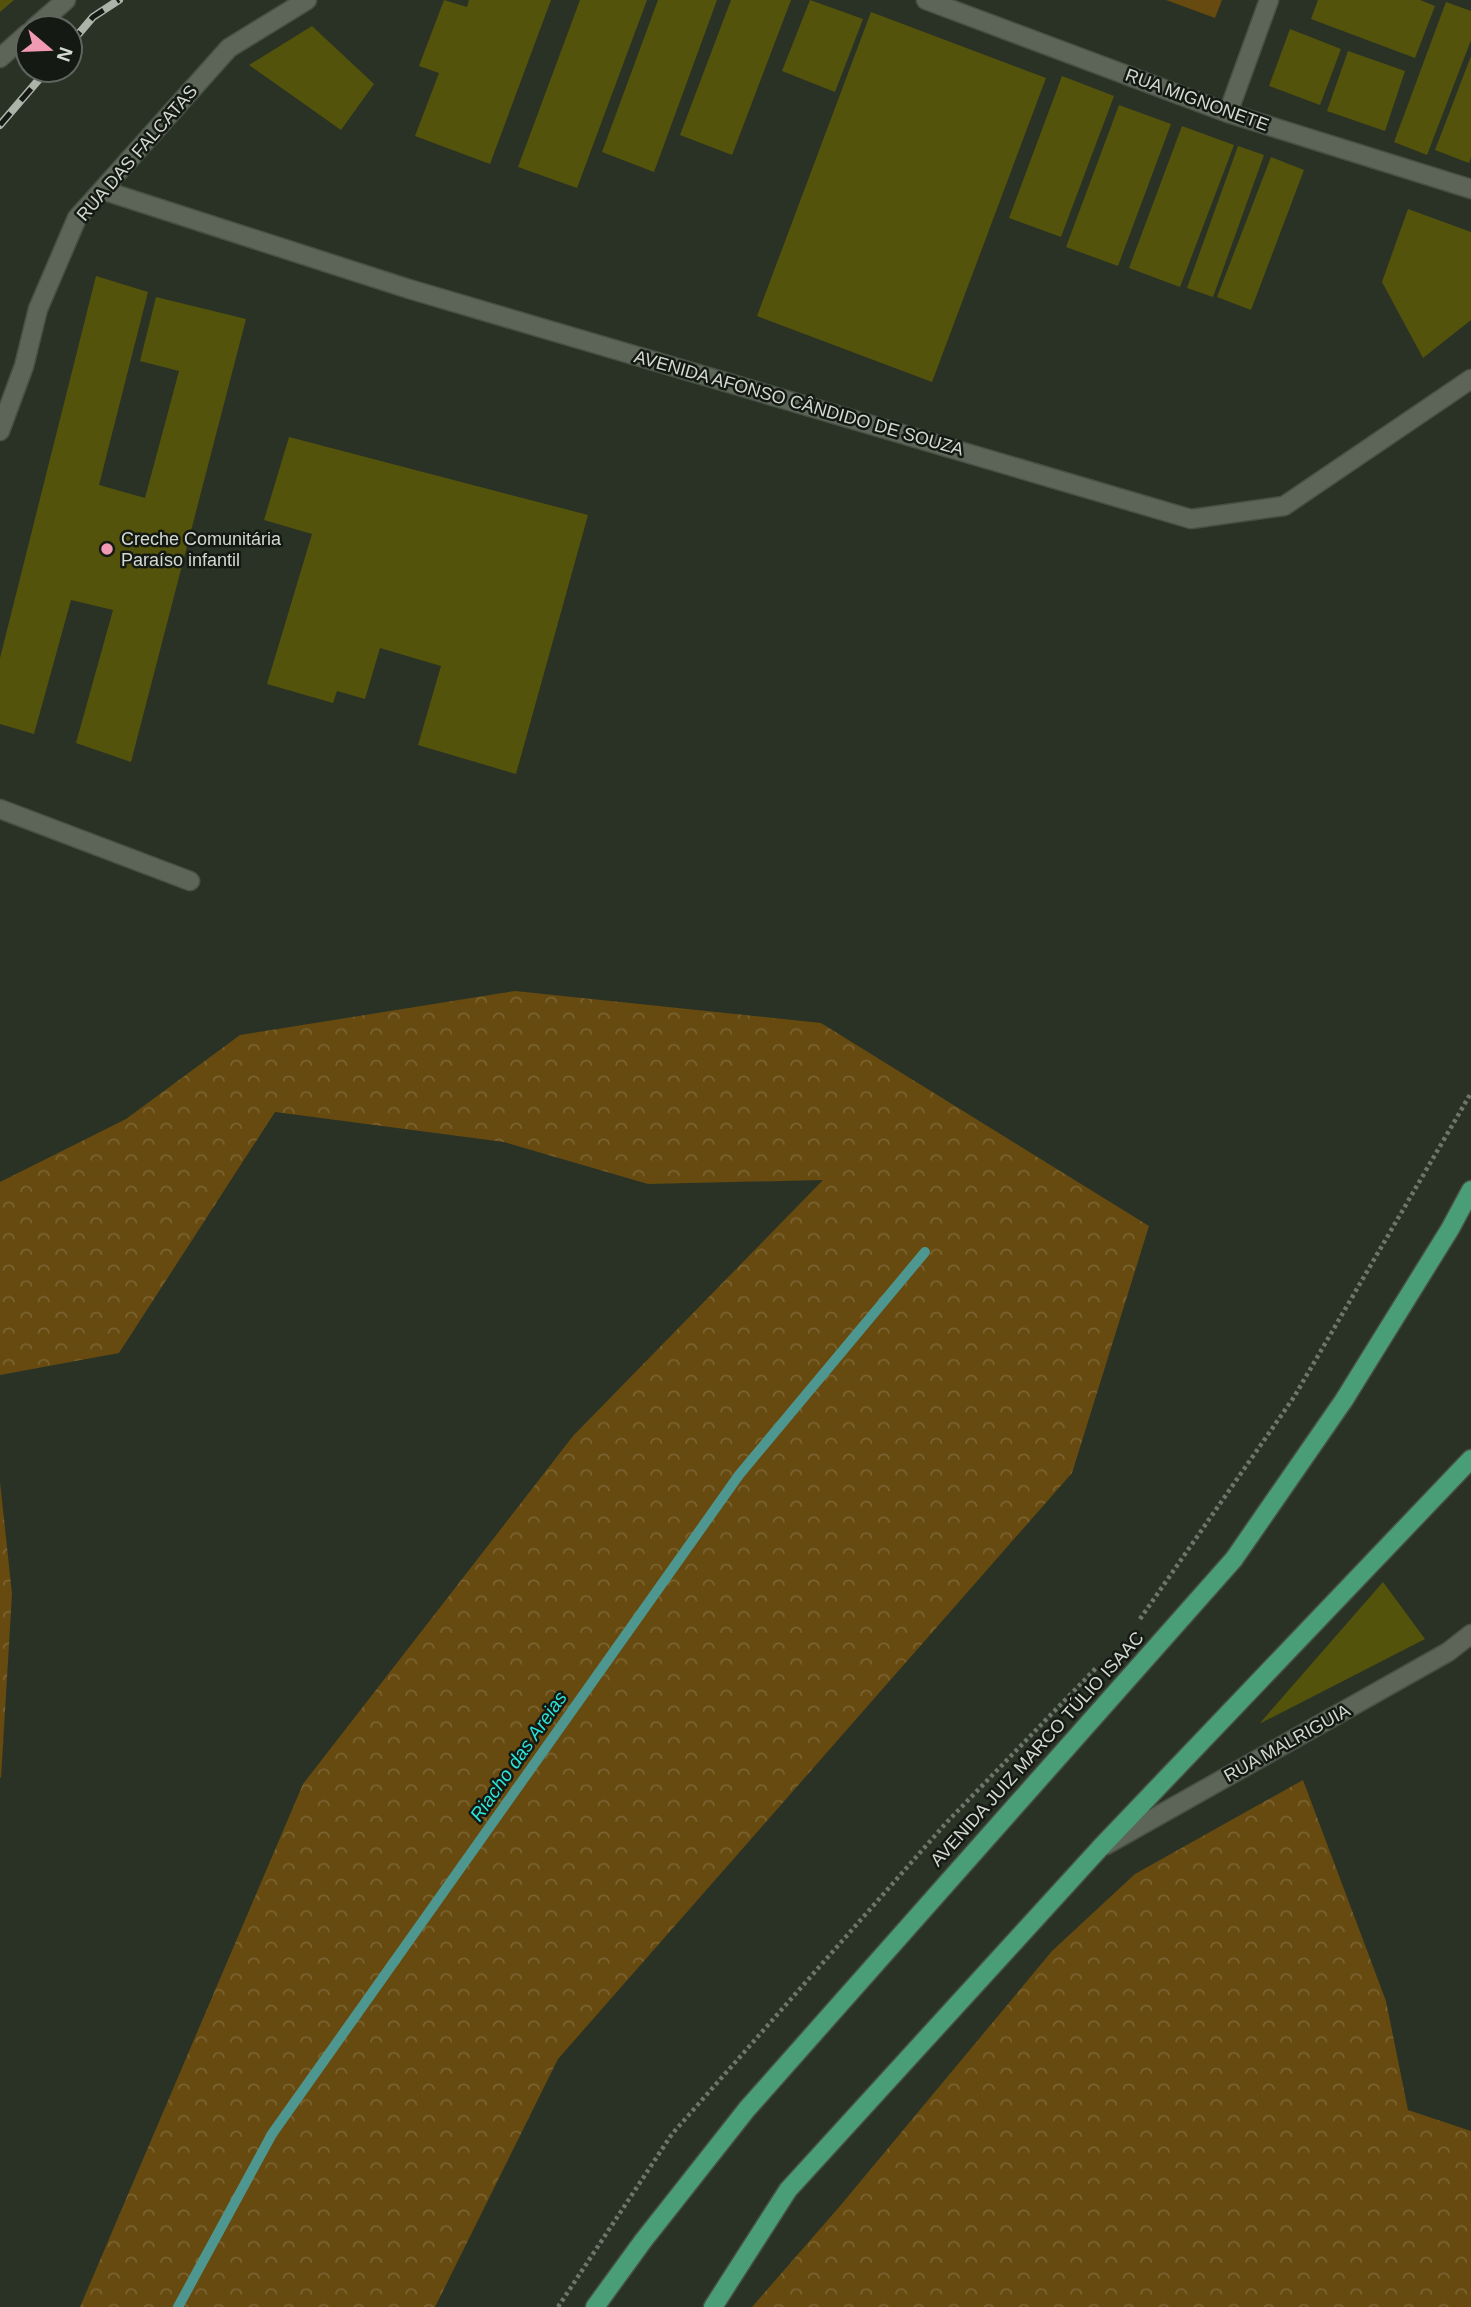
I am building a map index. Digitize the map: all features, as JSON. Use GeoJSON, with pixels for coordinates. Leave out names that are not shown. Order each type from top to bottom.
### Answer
{"type":"FeatureCollection","features":[{"type":"Feature","properties":{"kind":"main road","name":"AVENIDA JUIZ MARCO TÚLIO ISAAC"},"geometry":{"type":"LineString","coordinates":[[595,2307],[643,2241],[747,2109],[1234,1559],[1344,1400],[1450,1229],[1471,1190]]}},
{"type":"Feature","properties":{"kind":"main road"},"geometry":{"type":"LineString","coordinates":[[713,2307],[788,2190],[1100,1848],[1471,1459]]}},
{"type":"Feature","properties":{"kind":"street"},"geometry":{"type":"LineString","coordinates":[[50,14],[66,0]]}},
{"type":"Feature","properties":{"kind":"street","name":"RUA DAS FALCATAS"},"geometry":{"type":"LineString","coordinates":[[0,432],[24,366],[38,309],[77,218],[229,48],[307,0]]}},
{"type":"Feature","properties":{"kind":"street","name":"RUA MIGNONETE"},"geometry":{"type":"LineString","coordinates":[[926,0],[1228,113],[1471,189]]}},
{"type":"Feature","properties":{"kind":"street"},"geometry":{"type":"LineString","coordinates":[[1228,113],[1269,0]]}},
{"type":"Feature","properties":{"kind":"street"},"geometry":{"type":"LineString","coordinates":[[0,58],[14,46]]}},
{"type":"Feature","properties":{"kind":"street","name":"AVENIDA AFONSO CÂNDIDO DE SOUZA"},"geometry":{"type":"LineString","coordinates":[[102,190],[409,289],[1191,519],[1284,506],[1471,379]]}},
{"type":"Feature","properties":{"kind":"street"},"geometry":{"type":"LineString","coordinates":[[0,809],[190,881]]}},
{"type":"Feature","properties":{"kind":"street","name":"RUA MALRIGUIA"},"geometry":{"type":"LineString","coordinates":[[1100,1848],[1448,1652],[1471,1634]]}},
{"type":"Feature","properties":{"kind":"path"},"geometry":{"type":"LineString","coordinates":[[1140,1620],[1294,1397],[1471,1093]]}},
{"type":"Feature","properties":{"kind":"path"},"geometry":{"type":"LineString","coordinates":[[558,2307],[672,2134],[947,1822],[1103,1661]]}},
{"type":"Feature","properties":{"kind":"green space"},"geometry":{"type":"Polygon","coordinates":[[[1166,0],[1222,0],[1215,18],[1166,0]]]}},
{"type":"Feature","properties":{"kind":"green space"},"geometry":{"type":"Polygon","coordinates":[[[515,991],[821,1023],[1149,1226],[1072,1473],[558,2059],[435,2307],[80,2307],[303,1784],[573,1436],[823,1180],[648,1184],[504,1142],[275,1112],[119,1353],[0,1375],[0,1182],[126,1119],[240,1035],[515,991]]]}},
{"type":"Feature","properties":{"kind":"green space"},"geometry":{"type":"Polygon","coordinates":[[[0,1482],[12,1594],[1,1778],[0,1777],[0,1482]]]}},
{"type":"Feature","properties":{"kind":"green space"},"geometry":{"type":"Polygon","coordinates":[[[1303,1780],[1386,2001],[1408,2110],[1471,2131],[1471,2307],[752,2307],[840,2206],[1052,1951],[1135,1874],[1303,1780]]]}},
{"type":"Feature","properties":{"kind":"building"},"geometry":{"type":"Polygon","coordinates":[[[0,0],[14,0],[0,12],[0,0]]]}},
{"type":"Feature","properties":{"kind":"building"},"geometry":{"type":"Polygon","coordinates":[[[444,0],[467,7],[469,0],[551,0],[490,164],[415,136],[439,73],[419,66],[444,0]]]}},
{"type":"Feature","properties":{"kind":"building"},"geometry":{"type":"Polygon","coordinates":[[[580,0],[647,0],[577,188],[518,167],[580,0]]]}},
{"type":"Feature","properties":{"kind":"building"},"geometry":{"type":"Polygon","coordinates":[[[658,0],[717,0],[654,172],[602,152],[658,0]]]}},
{"type":"Feature","properties":{"kind":"building"},"geometry":{"type":"Polygon","coordinates":[[[731,0],[791,0],[732,155],[680,135],[731,0]]]}},
{"type":"Feature","properties":{"kind":"building"},"geometry":{"type":"Polygon","coordinates":[[[810,0],[863,19],[835,92],[782,71],[810,0]]]}},
{"type":"Feature","properties":{"kind":"building"},"geometry":{"type":"Polygon","coordinates":[[[1318,0],[1420,0],[1435,6],[1415,58],[1311,19],[1318,0]]]}},
{"type":"Feature","properties":{"kind":"building"},"geometry":{"type":"Polygon","coordinates":[[[1446,2],[1471,11],[1471,40],[1427,155],[1394,142],[1446,2]]]}},
{"type":"Feature","properties":{"kind":"building"},"geometry":{"type":"Polygon","coordinates":[[[871,12],[1046,78],[932,382],[757,316],[871,12]]]}},
{"type":"Feature","properties":{"kind":"building"},"geometry":{"type":"Polygon","coordinates":[[[312,26],[374,84],[341,130],[249,65],[312,26]]]}},
{"type":"Feature","properties":{"kind":"building"},"geometry":{"type":"Polygon","coordinates":[[[1290,29],[1341,49],[1320,105],[1269,86],[1290,29]]]}},
{"type":"Feature","properties":{"kind":"building"},"geometry":{"type":"Polygon","coordinates":[[[1348,51],[1405,71],[1385,131],[1327,111],[1348,51]]]}},
{"type":"Feature","properties":{"kind":"building"},"geometry":{"type":"Polygon","coordinates":[[[1471,56],[1471,157],[1469,163],[1435,150],[1471,56]]]}},
{"type":"Feature","properties":{"kind":"building"},"geometry":{"type":"Polygon","coordinates":[[[1062,76],[1114,96],[1061,237],[1009,218],[1062,76]]]}},
{"type":"Feature","properties":{"kind":"building"},"geometry":{"type":"Polygon","coordinates":[[[1119,105],[1171,124],[1118,266],[1066,247],[1119,105]]]}},
{"type":"Feature","properties":{"kind":"building"},"geometry":{"type":"Polygon","coordinates":[[[1182,126],[1234,145],[1180,287],[1129,268],[1182,126]]]}},
{"type":"Feature","properties":{"kind":"building"},"geometry":{"type":"Polygon","coordinates":[[[1238,146],[1264,155],[1213,297],[1187,288],[1238,146]]]}},
{"type":"Feature","properties":{"kind":"building"},"geometry":{"type":"Polygon","coordinates":[[[1271,157],[1304,170],[1251,310],[1217,297],[1271,157]]]}},
{"type":"Feature","properties":{"kind":"building"},"geometry":{"type":"Polygon","coordinates":[[[1408,209],[1471,232],[1471,320],[1423,358],[1382,282],[1408,209]]]}},
{"type":"Feature","properties":{"kind":"building","name":"Creche Comunitária Paraíso infantil"},"geometry":{"type":"Polygon","coordinates":[[[96,276],[148,292],[99,485],[145,498],[179,371],[140,361],[156,297],[246,319],[131,762],[76,743],[113,610],[71,600],[34,734],[0,724],[0,658],[96,276]]]}},
{"type":"Feature","properties":{"kind":"building"},"geometry":{"type":"Polygon","coordinates":[[[289,437],[588,515],[516,774],[418,745],[441,666],[380,648],[365,699],[337,691],[333,703],[267,684],[312,534],[264,520],[289,437]]]}},
{"type":"Feature","properties":{"kind":"building"},"geometry":{"type":"Polygon","coordinates":[[[1383,1582],[1425,1639],[1260,1723],[1383,1582]]]}},
{"type":"Feature","properties":{"kind":"waterway","name":"Riacho das Areias"},"geometry":{"type":"LineString","coordinates":[[178,2307],[272,2134],[739,1475],[925,1252]]}},
{"type":"Feature","properties":{"kind":"railway"},"geometry":{"type":"LineString","coordinates":[[84,28],[93,17],[119,0]]}},
{"type":"Feature","properties":{"kind":"railway"},"geometry":{"type":"LineString","coordinates":[[0,125],[35,84]]}},
{"type":"Feature","properties":{"kind":"place","name":"Creche Comunitária Paraíso infantil"},"geometry":{"type":"Point","coordinates":[107,549]}}]}
